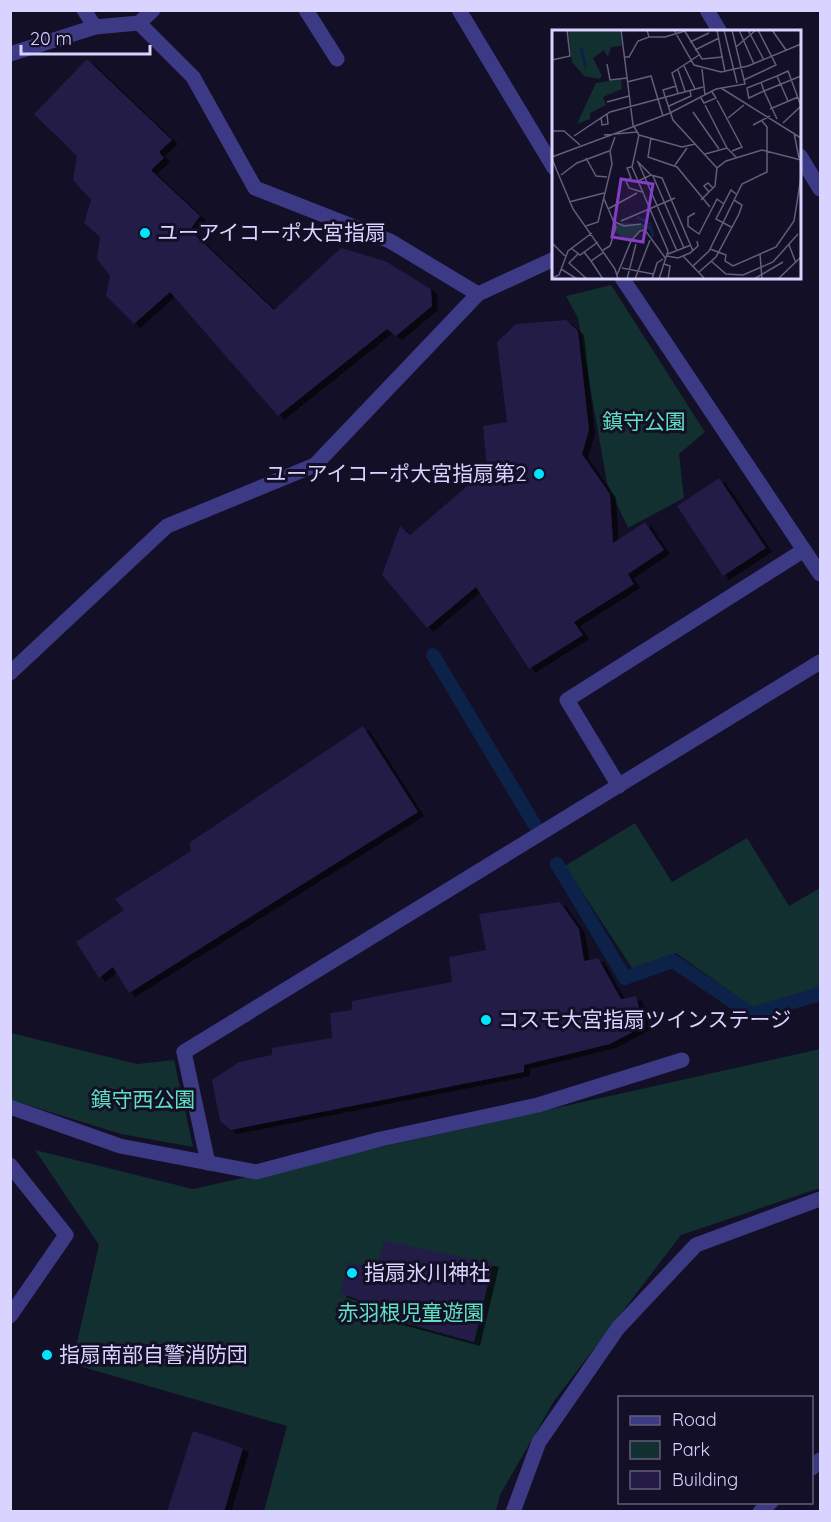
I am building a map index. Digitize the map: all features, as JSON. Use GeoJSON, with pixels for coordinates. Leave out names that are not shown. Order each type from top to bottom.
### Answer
{"type":"FeatureCollection","features":[{"type":"Feature","properties":{"kind":"street"},"geometry":{"type":"LineString","coordinates":[[84,10],[95,27]]}},
{"type":"Feature","properties":{"kind":"street"},"geometry":{"type":"LineString","coordinates":[[10,54],[95,27],[139,22],[153,10]]}},
{"type":"Feature","properties":{"kind":"street"},"geometry":{"type":"LineString","coordinates":[[306,10],[337,59]]}},
{"type":"Feature","properties":{"kind":"street"},"geometry":{"type":"LineString","coordinates":[[459,10],[552,165]]}},
{"type":"Feature","properties":{"kind":"street"},"geometry":{"type":"LineString","coordinates":[[707,10],[719,30]]}},
{"type":"Feature","properties":{"kind":"street"},"geometry":{"type":"LineString","coordinates":[[139,22],[193,77],[255,188],[390,240],[478,294]]}},
{"type":"Feature","properties":{"kind":"street"},"geometry":{"type":"LineString","coordinates":[[801,158],[820,189]]}},
{"type":"Feature","properties":{"kind":"street"},"geometry":{"type":"LineString","coordinates":[[10,673],[167,526],[315,465],[478,294],[552,260]]}},
{"type":"Feature","properties":{"kind":"street"},"geometry":{"type":"LineString","coordinates":[[623,279],[820,574]]}},
{"type":"Feature","properties":{"kind":"street"},"geometry":{"type":"LineString","coordinates":[[619,786],[567,700],[804,550]]}},
{"type":"Feature","properties":{"kind":"street"},"geometry":{"type":"LineString","coordinates":[[208,1163],[184,1052],[820,662]]}},
{"type":"Feature","properties":{"kind":"street"},"geometry":{"type":"LineString","coordinates":[[10,1107],[120,1146],[256,1172],[381,1139],[538,1105],[682,1060]]}},
{"type":"Feature","properties":{"kind":"street"},"geometry":{"type":"LineString","coordinates":[[10,1165],[66,1235],[10,1316]]}},
{"type":"Feature","properties":{"kind":"street"},"geometry":{"type":"LineString","coordinates":[[513,1512],[538,1442],[618,1328],[696,1245],[820,1199]]}},
{"type":"Feature","properties":{"kind":"green space","name":"鎮守公園"},"geometry":{"type":"Polygon","coordinates":[[[611,285],[705,432],[679,454],[684,498],[628,528],[607,483],[578,318],[566,296],[611,285]]]}},
{"type":"Feature","properties":{"kind":"green space"},"geometry":{"type":"Polygon","coordinates":[[[635,823],[672,882],[747,838],[789,906],[820,888],[820,987],[755,1009],[676,953],[632,968],[565,866],[635,823]]]}},
{"type":"Feature","properties":{"kind":"green space","name":"鎮守西公園"},"geometry":{"type":"Polygon","coordinates":[[[11,1033],[137,1064],[174,1060],[193,1147],[121,1134],[11,1100],[11,1033]]]}},
{"type":"Feature","properties":{"kind":"green space","name":"赤羽根児童遊園"},"geometry":{"type":"Polygon","coordinates":[[[820,1049],[820,1188],[681,1235],[554,1401],[500,1495],[496,1511],[264,1511],[287,1426],[72,1364],[99,1245],[35,1150],[193,1189],[820,1049]]]}},
{"type":"Feature","properties":{"kind":"building","name":"ユーアイコーポ大宮指扇"},"geometry":{"type":"Polygon","coordinates":[[[87,59],[172,140],[159,152],[164,158],[151,170],[200,216],[190,230],[274,310],[341,248],[385,261],[431,289],[432,306],[396,336],[387,329],[278,416],[170,292],[134,324],[106,296],[110,276],[97,259],[100,237],[84,223],[91,200],[73,180],[77,156],[34,114],[87,59]]]}},
{"type":"Feature","properties":{"kind":"building","name":"ユーアイコーポ大宮指扇第2"},"geometry":{"type":"Polygon","coordinates":[[[566,320],[578,331],[589,430],[582,454],[610,494],[613,543],[645,522],[664,550],[628,574],[634,584],[574,622],[583,635],[529,669],[476,587],[427,628],[382,575],[400,526],[410,535],[487,469],[483,426],[507,422],[497,342],[516,324],[566,320]]]}},
{"type":"Feature","properties":{"kind":"building"},"geometry":{"type":"Polygon","coordinates":[[[719,478],[766,548],[723,576],[677,506],[719,478]]]}},
{"type":"Feature","properties":{"kind":"building"},"geometry":{"type":"Polygon","coordinates":[[[363,726],[418,812],[129,993],[113,967],[99,978],[76,942],[124,910],[115,899],[191,851],[189,843],[363,726]]]}},
{"type":"Feature","properties":{"kind":"building","name":"コスモ大宮指扇ツインステージ"},"geometry":{"type":"Polygon","coordinates":[[[560,902],[579,929],[584,961],[598,958],[621,999],[636,996],[644,1026],[610,1044],[524,1065],[524,1072],[231,1130],[220,1121],[212,1080],[239,1062],[272,1055],[272,1048],[332,1038],[330,1013],[352,1010],[352,1001],[452,982],[449,957],[486,950],[479,914],[560,902]]]}},
{"type":"Feature","properties":{"kind":"building"},"geometry":{"type":"Polygon","coordinates":[[[384,1241],[493,1263],[474,1342],[364,1312],[368,1303],[340,1293],[348,1262],[376,1269],[384,1241]]]}},
{"type":"Feature","properties":{"kind":"building"},"geometry":{"type":"Polygon","coordinates":[[[193,1431],[243,1448],[224,1512],[167,1512],[193,1431]]]}},
{"type":"Feature","properties":{"kind":"waterway"},"geometry":{"type":"LineString","coordinates":[[433,655],[536,827]]}},
{"type":"Feature","properties":{"kind":"waterway"},"geometry":{"type":"LineString","coordinates":[[557,864],[625,978],[673,961],[751,1014],[820,994]]}},
{"type":"Feature","properties":{"kind":"place","name":"ユーアイコーポ大宮指扇"},"geometry":{"type":"Point","coordinates":[145,233]}},
{"type":"Feature","properties":{"kind":"place","name":"ユーアイコーポ大宮指扇第2"},"geometry":{"type":"Point","coordinates":[539,474]}},
{"type":"Feature","properties":{"kind":"place","name":"コスモ大宮指扇ツインステージ"},"geometry":{"type":"Point","coordinates":[486,1020]}},
{"type":"Feature","properties":{"kind":"place","name":"指扇氷川神社"},"geometry":{"type":"Point","coordinates":[352,1273]}},
{"type":"Feature","properties":{"kind":"place","name":"指扇南部自警消防団"},"geometry":{"type":"Point","coordinates":[47,1355]}}]}
